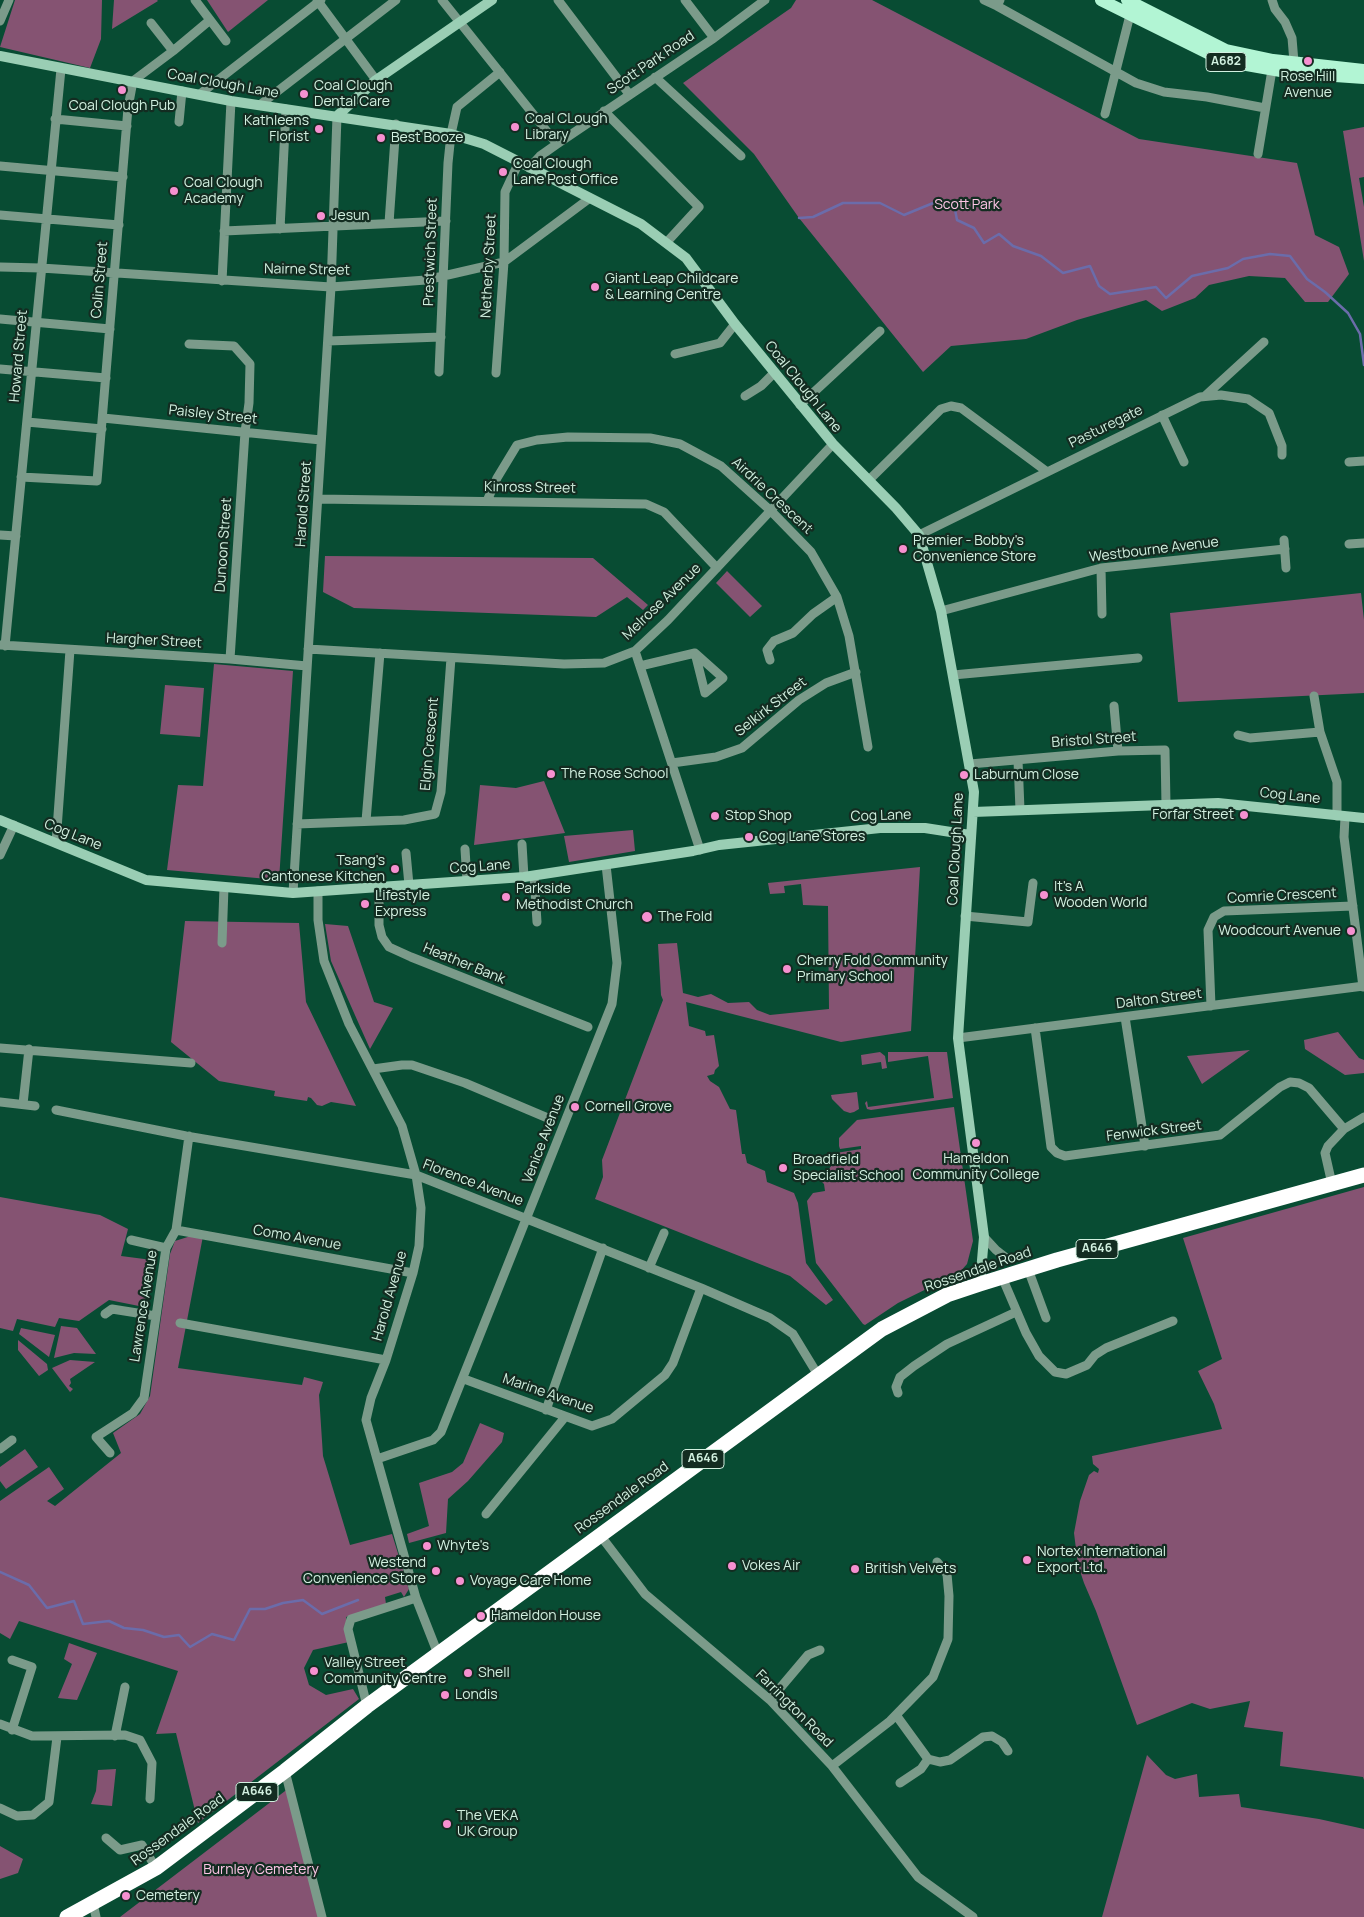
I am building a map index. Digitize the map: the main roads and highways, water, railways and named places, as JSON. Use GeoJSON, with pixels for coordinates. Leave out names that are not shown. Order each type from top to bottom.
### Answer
{"type":"FeatureCollection","features":[{"type":"Feature","properties":{"kind":"highway","name":"Rossendale Road"},"geometry":{"type":"LineString","coordinates":[[66,1917],[94,1910],[156,1868],[285,1771],[367,1706],[890,1324],[948,1295],[1002,1277],[1364,1175]]}},
{"type":"Feature","properties":{"kind":"main road","name":"A682"},"geometry":{"type":"LineString","coordinates":[[1101,0],[1130,6],[1226,50],[1273,65],[1364,78]]}},
{"type":"Feature","properties":{"kind":"main road","name":"A682"},"geometry":{"type":"LineString","coordinates":[[1293,68],[1364,70]]}},
{"type":"Feature","properties":{"kind":"waterway"},"geometry":{"type":"LineString","coordinates":[[799,218],[813,217],[843,203],[880,203],[904,215],[938,201],[954,204],[957,220],[974,228],[984,243],[999,234],[1013,246],[1041,256],[1063,273],[1090,266],[1099,286],[1110,294],[1156,287],[1166,298],[1192,276],[1228,268],[1243,259],[1270,254],[1290,256],[1307,279],[1348,313],[1360,334],[1364,365]]}},
{"type":"Feature","properties":{"kind":"waterway"},"geometry":{"type":"LineString","coordinates":[[0,1572],[29,1585],[47,1608],[74,1601],[83,1624],[109,1621],[124,1628],[143,1630],[164,1637],[179,1635],[190,1647],[212,1634],[234,1640],[250,1609],[265,1609],[283,1603],[303,1600],[322,1614],[358,1600]]}},
{"type":"Feature","properties":{"kind":"place","name":"Rose Hill Avenue"},"geometry":{"type":"Point","coordinates":[1308,61]}},
{"type":"Feature","properties":{"kind":"place","name":"Coal Clough Pub"},"geometry":{"type":"Point","coordinates":[122,90]}},
{"type":"Feature","properties":{"kind":"place","name":"Coal Clough Dental Care"},"geometry":{"type":"Point","coordinates":[304,94]}},
{"type":"Feature","properties":{"kind":"place","name":"Coal CLough Library"},"geometry":{"type":"Point","coordinates":[515,127]}},
{"type":"Feature","properties":{"kind":"place","name":"Kathleens Florist"},"geometry":{"type":"Point","coordinates":[319,129]}},
{"type":"Feature","properties":{"kind":"place","name":"Best Booze"},"geometry":{"type":"Point","coordinates":[381,138]}},
{"type":"Feature","properties":{"kind":"place","name":"Coal Clough Lane Post Office"},"geometry":{"type":"Point","coordinates":[503,172]}},
{"type":"Feature","properties":{"kind":"place","name":"Coal Clough Academy"},"geometry":{"type":"Point","coordinates":[174,191]}},
{"type":"Feature","properties":{"kind":"place","name":"Jesun"},"geometry":{"type":"Point","coordinates":[321,216]}},
{"type":"Feature","properties":{"kind":"place","name":"Giant Leap Childcare & Learning Centre"},"geometry":{"type":"Point","coordinates":[595,287]}},
{"type":"Feature","properties":{"kind":"place","name":"Premier - Bobby's Convenience Store"},"geometry":{"type":"Point","coordinates":[903,549]}},
{"type":"Feature","properties":{"kind":"place","name":"The Rose School"},"geometry":{"type":"Point","coordinates":[551,774]}},
{"type":"Feature","properties":{"kind":"place","name":"Laburnum Close"},"geometry":{"type":"Point","coordinates":[964,775]}},
{"type":"Feature","properties":{"kind":"place","name":"Forfar Street"},"geometry":{"type":"Point","coordinates":[1244,815]}},
{"type":"Feature","properties":{"kind":"place","name":"Stop Shop"},"geometry":{"type":"Point","coordinates":[715,816]}},
{"type":"Feature","properties":{"kind":"place","name":"Cog Lane Stores"},"geometry":{"type":"Point","coordinates":[749,837]}},
{"type":"Feature","properties":{"kind":"place","name":"Tsang's Cantonese Kitchen"},"geometry":{"type":"Point","coordinates":[395,869]}},
{"type":"Feature","properties":{"kind":"place","name":"It's A Wooden World"},"geometry":{"type":"Point","coordinates":[1044,895]}},
{"type":"Feature","properties":{"kind":"place","name":"Parkside Methodist Church"},"geometry":{"type":"Point","coordinates":[506,897]}},
{"type":"Feature","properties":{"kind":"place","name":"Lifestyle Express"},"geometry":{"type":"Point","coordinates":[365,904]}},
{"type":"Feature","properties":{"kind":"place","name":"The Fold"},"geometry":{"type":"Point","coordinates":[647,917]}},
{"type":"Feature","properties":{"kind":"place","name":"Woodcourt Avenue"},"geometry":{"type":"Point","coordinates":[1351,931]}},
{"type":"Feature","properties":{"kind":"place","name":"Cherry Fold Community Primary School"},"geometry":{"type":"Point","coordinates":[787,969]}},
{"type":"Feature","properties":{"kind":"place","name":"Cornell Grove"},"geometry":{"type":"Point","coordinates":[575,1107]}},
{"type":"Feature","properties":{"kind":"place","name":"Hameldon Community College"},"geometry":{"type":"Point","coordinates":[976,1143]}},
{"type":"Feature","properties":{"kind":"place","name":"Broadfield Specialist School"},"geometry":{"type":"Point","coordinates":[783,1168]}},
{"type":"Feature","properties":{"kind":"place","name":"Whyte's"},"geometry":{"type":"Point","coordinates":[427,1546]}},
{"type":"Feature","properties":{"kind":"place","name":"Nortex International Export Ltd."},"geometry":{"type":"Point","coordinates":[1027,1560]}},
{"type":"Feature","properties":{"kind":"place","name":"Vokes Air"},"geometry":{"type":"Point","coordinates":[732,1566]}},
{"type":"Feature","properties":{"kind":"place","name":"British Velvets"},"geometry":{"type":"Point","coordinates":[855,1569]}},
{"type":"Feature","properties":{"kind":"place","name":"Westend Convenience Store"},"geometry":{"type":"Point","coordinates":[436,1571]}},
{"type":"Feature","properties":{"kind":"place","name":"Voyage Care Home"},"geometry":{"type":"Point","coordinates":[460,1581]}},
{"type":"Feature","properties":{"kind":"place","name":"Hameldon House"},"geometry":{"type":"Point","coordinates":[481,1616]}},
{"type":"Feature","properties":{"kind":"place","name":"Valley Street Community Centre"},"geometry":{"type":"Point","coordinates":[314,1671]}},
{"type":"Feature","properties":{"kind":"place","name":"Shell"},"geometry":{"type":"Point","coordinates":[468,1673]}},
{"type":"Feature","properties":{"kind":"place","name":"Londis"},"geometry":{"type":"Point","coordinates":[445,1695]}},
{"type":"Feature","properties":{"kind":"place","name":"The VEKA UK Group"},"geometry":{"type":"Point","coordinates":[447,1824]}},
{"type":"Feature","properties":{"kind":"place","name":"Cemetery"},"geometry":{"type":"Point","coordinates":[126,1896]}},
{"type":"Feature","properties":{"kind":"park label","name":"Scott Park"},"geometry":{"type":"Point","coordinates":[967,205]}},
{"type":"Feature","properties":{"kind":"park label","name":"Burnley Cemetery"},"geometry":{"type":"Point","coordinates":[261,1870]}}]}
